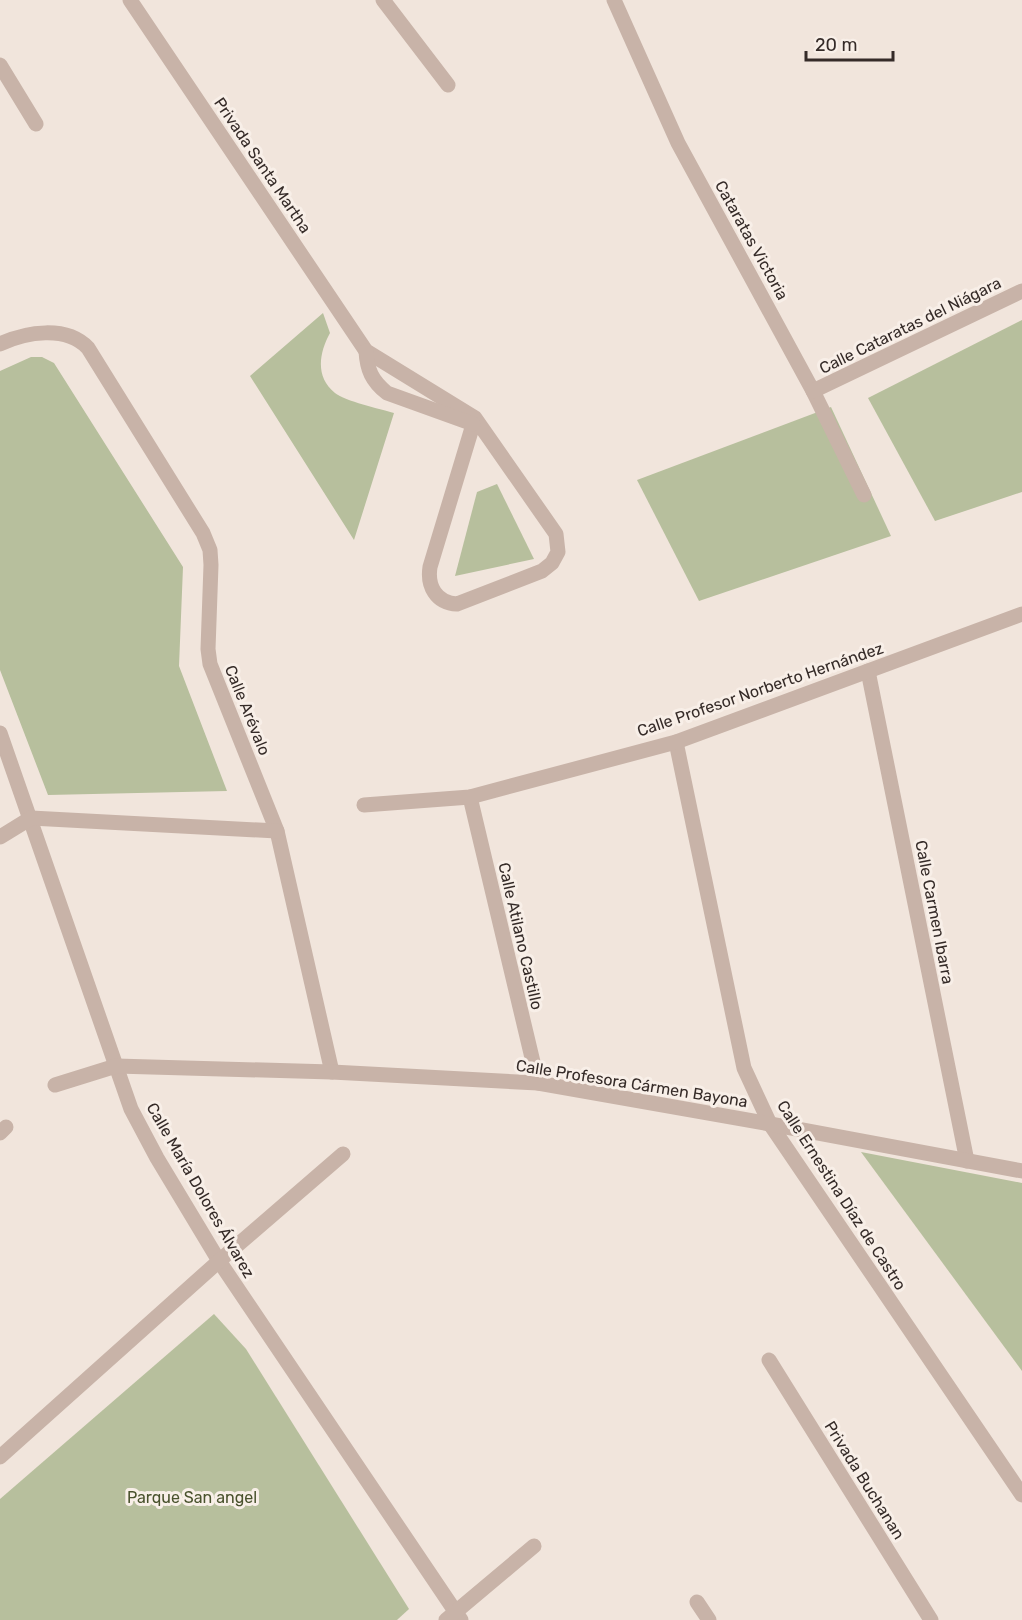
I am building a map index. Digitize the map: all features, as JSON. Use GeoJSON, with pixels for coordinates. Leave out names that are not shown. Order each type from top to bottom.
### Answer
{"type":"FeatureCollection","features":[{"type":"Feature","properties":{"kind":"street","name":"Privada Santa Martha"},"geometry":{"type":"LineString","coordinates":[[130,0],[366,351]]}},
{"type":"Feature","properties":{"kind":"street"},"geometry":{"type":"LineString","coordinates":[[383,0],[448,85]]}},
{"type":"Feature","properties":{"kind":"street","name":"Cataratas Victoria"},"geometry":{"type":"LineString","coordinates":[[614,0],[678,143],[813,391],[864,495]]}},
{"type":"Feature","properties":{"kind":"street"},"geometry":{"type":"LineString","coordinates":[[2,72],[36,124]]}},
{"type":"Feature","properties":{"kind":"street","name":"Calle Cataratas del Niágara"},"geometry":{"type":"LineString","coordinates":[[813,391],[1022,291]]}},
{"type":"Feature","properties":{"kind":"street","name":"Calle Arévalo"},"geometry":{"type":"LineString","coordinates":[[0,344],[20,335],[63,334],[75,338],[88,348],[203,533],[210,550],[211,565],[208,649],[210,664],[277,831],[332,1072]]}},
{"type":"Feature","properties":{"kind":"street"},"geometry":{"type":"LineString","coordinates":[[366,351],[370,375],[387,393],[474,421]]}},
{"type":"Feature","properties":{"kind":"street"},"geometry":{"type":"LineString","coordinates":[[366,351],[474,421],[556,534],[558,552],[552,563],[542,571],[452,604],[437,596],[432,590],[428,577],[474,421]]}},
{"type":"Feature","properties":{"kind":"street","name":"Calle Profesor Norberto Hernández"},"geometry":{"type":"LineString","coordinates":[[364,805],[470,797],[676,742],[1022,614]]}},
{"type":"Feature","properties":{"kind":"street","name":"Calle Carmen Ibarra"},"geometry":{"type":"LineString","coordinates":[[868,671],[967,1161]]}},
{"type":"Feature","properties":{"kind":"street","name":"Calle María Dolores Álvarez"},"geometry":{"type":"LineString","coordinates":[[0,732],[131,1109],[157,1158],[219,1261],[454,1617]]}},
{"type":"Feature","properties":{"kind":"street","name":"Calle Ernestina Díaz de Castro"},"geometry":{"type":"LineString","coordinates":[[676,742],[744,1068],[770,1124],[1022,1494]]}},
{"type":"Feature","properties":{"kind":"street","name":"Calle Atilano Castillo"},"geometry":{"type":"LineString","coordinates":[[470,797],[538,1083]]}},
{"type":"Feature","properties":{"kind":"street"},"geometry":{"type":"LineString","coordinates":[[0,837],[31,818],[277,831]]}},
{"type":"Feature","properties":{"kind":"street","name":"Calle Profesora Cármen Bayona"},"geometry":{"type":"LineString","coordinates":[[55,1085],[116,1066],[332,1072],[538,1083],[1022,1171]]}},
{"type":"Feature","properties":{"kind":"street"},"geometry":{"type":"LineString","coordinates":[[0,1456],[343,1154]]}},
{"type":"Feature","properties":{"kind":"street","name":"Privada Buchanan"},"geometry":{"type":"LineString","coordinates":[[769,1360],[931,1620]]}},
{"type":"Feature","properties":{"kind":"street"},"geometry":{"type":"LineString","coordinates":[[454,1617],[534,1546]]}},
{"type":"Feature","properties":{"kind":"street"},"geometry":{"type":"LineString","coordinates":[[697,1602],[709,1620]]}},
{"type":"Feature","properties":{"kind":"green space"},"geometry":{"type":"Polygon","coordinates":[[[323,313],[330,333],[321,357],[324,380],[335,393],[346,399],[394,413],[354,540],[250,376],[323,313]]]}},
{"type":"Feature","properties":{"kind":"green space"},"geometry":{"type":"Polygon","coordinates":[[[1022,320],[1022,492],[935,521],[868,398],[1022,320]]]}},
{"type":"Feature","properties":{"kind":"green space"},"geometry":{"type":"Polygon","coordinates":[[[31,357],[42,357],[54,363],[183,567],[179,666],[227,791],[48,795],[0,670],[0,371],[31,357]]]}},
{"type":"Feature","properties":{"kind":"green space"},"geometry":{"type":"Polygon","coordinates":[[[831,407],[891,536],[699,601],[637,480],[831,407]]]}},
{"type":"Feature","properties":{"kind":"green space"},"geometry":{"type":"Polygon","coordinates":[[[497,484],[534,559],[455,576],[477,492],[497,484]]]}},
{"type":"Feature","properties":{"kind":"green space"},"geometry":{"type":"Polygon","coordinates":[[[861,1152],[1022,1183],[1022,1371],[861,1152]]]}},
{"type":"Feature","properties":{"kind":"green space","name":"Parque San angel"},"geometry":{"type":"Polygon","coordinates":[[[214,1314],[246,1349],[409,1609],[397,1620],[0,1620],[0,1499],[214,1314]]]}}]}
